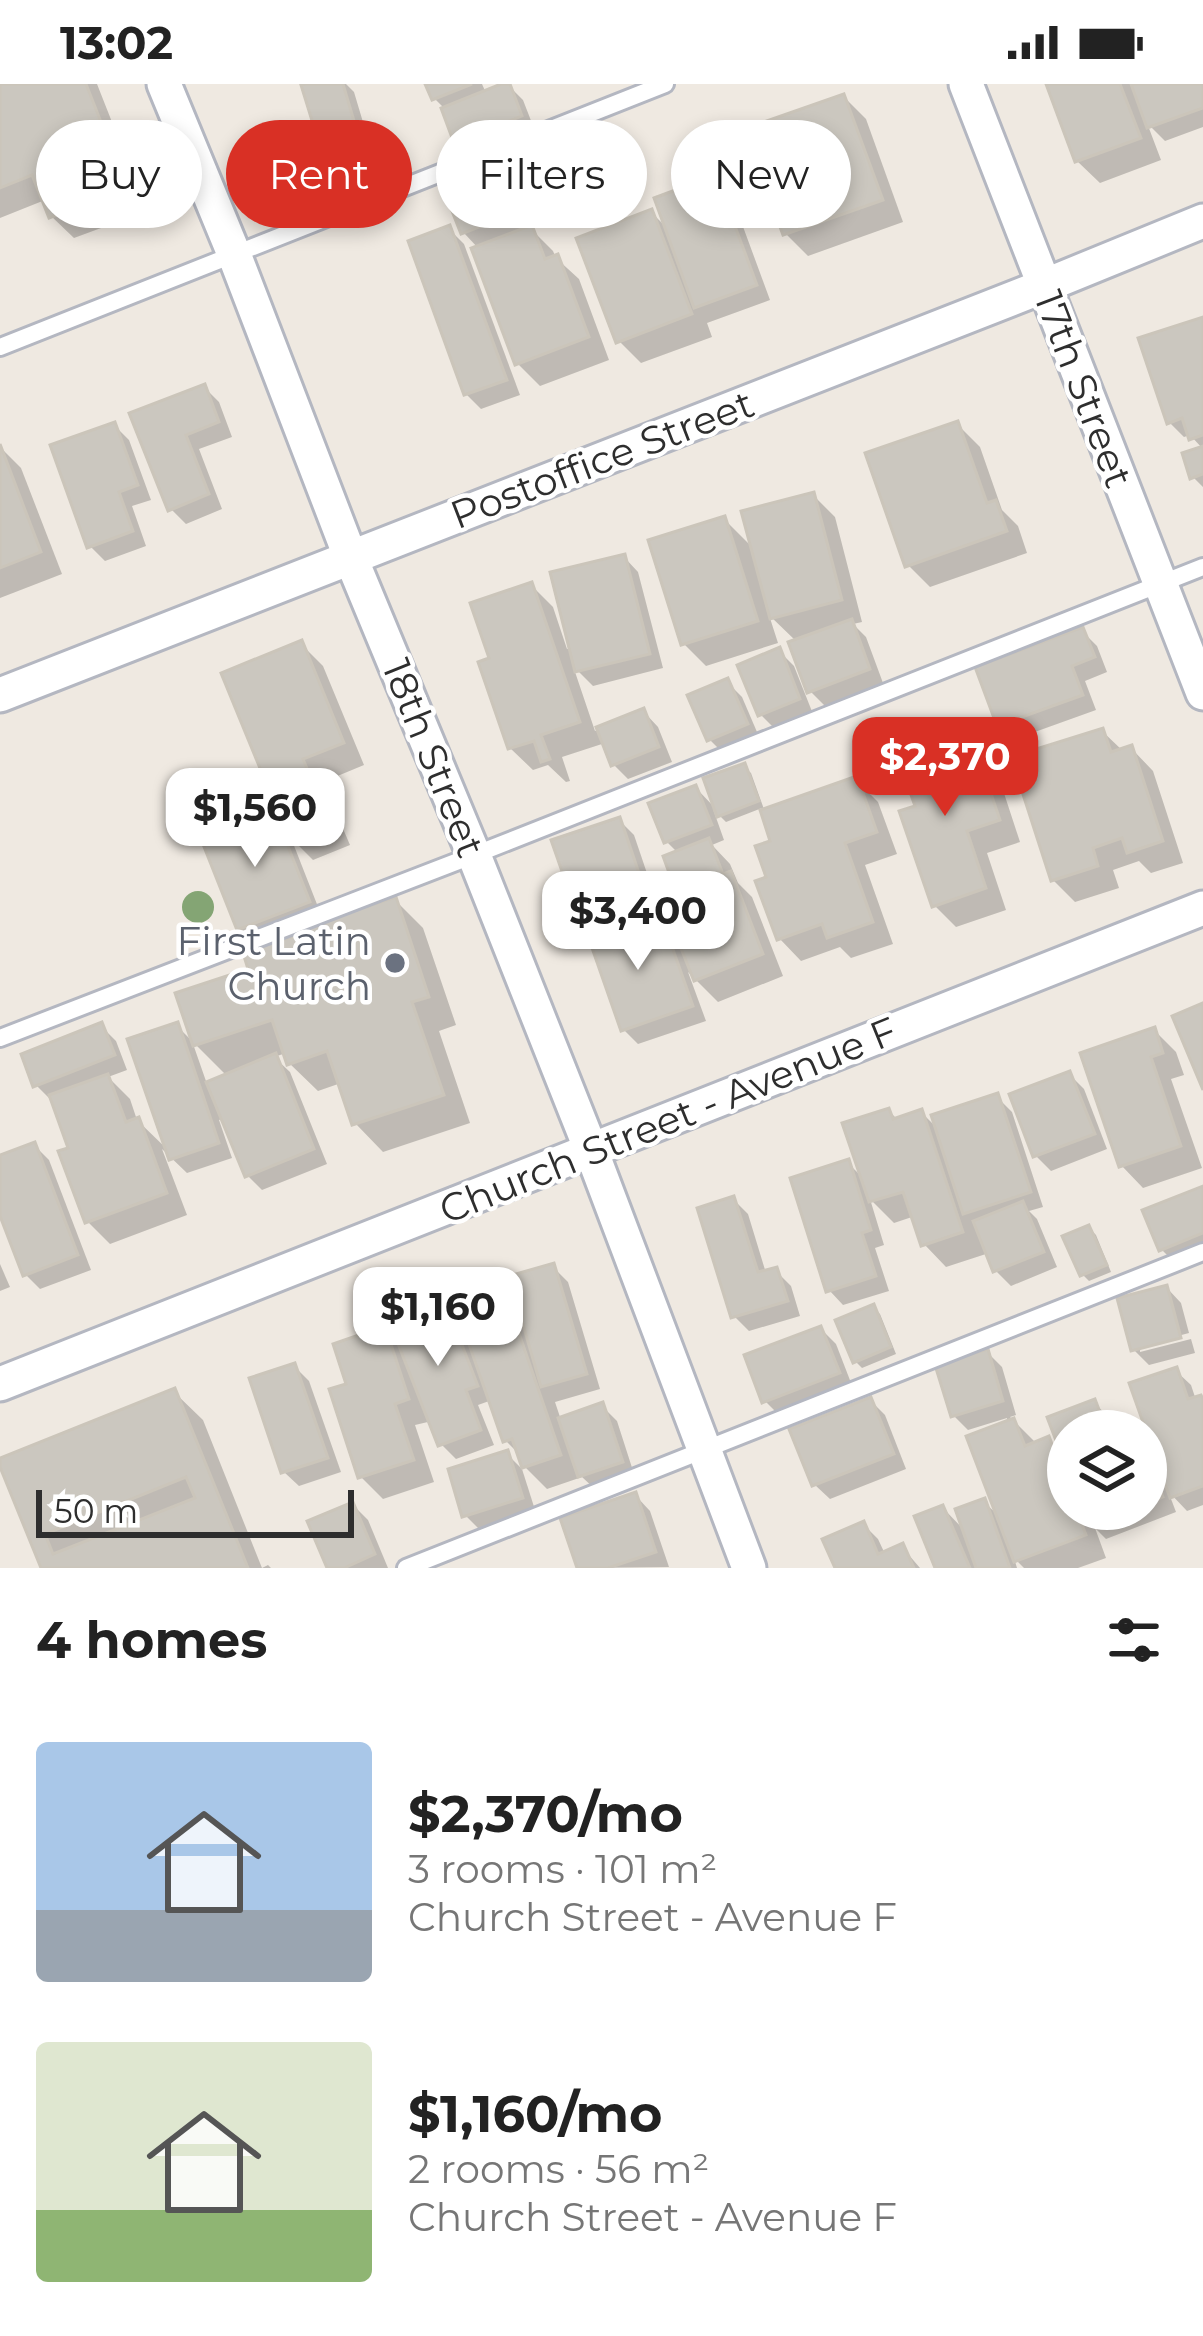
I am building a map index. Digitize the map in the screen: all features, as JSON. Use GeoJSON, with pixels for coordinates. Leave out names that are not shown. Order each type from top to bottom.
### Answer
{"type":"FeatureCollection","features":[{"type":"Feature","properties":{"kind":"street","name":"18th Street"},"geometry":{"type":"LineString","coordinates":[[164,84],[591,1150],[749,1568]]}},
{"type":"Feature","properties":{"kind":"street","name":"17th Street"},"geometry":{"type":"LineString","coordinates":[[966,84],[1203,693]]}},
{"type":"Feature","properties":{"kind":"street","name":"Postoffice Street"},"geometry":{"type":"LineString","coordinates":[[0,695],[1203,221]]}},
{"type":"Feature","properties":{"kind":"street","name":"Church Street - Avenue F"},"geometry":{"type":"LineString","coordinates":[[0,1384],[1203,908]]}},
{"type":"Feature","properties":{"kind":"lane"},"geometry":{"type":"LineString","coordinates":[[0,347],[665,84]]}},
{"type":"Feature","properties":{"kind":"lane"},"geometry":{"type":"LineString","coordinates":[[0,1038],[1203,567]]}},
{"type":"Feature","properties":{"kind":"lane"},"geometry":{"type":"LineString","coordinates":[[406,1568],[1203,1252]]}},
{"type":"Feature","properties":{"kind":"building"},"geometry":{"type":"Polygon","coordinates":[[[0,84],[86,84],[100,120],[36,120],[36,185],[32,175],[0,188],[0,84]]]}},
{"type":"Feature","properties":{"kind":"building"},"geometry":{"type":"Polygon","coordinates":[[[343,84],[354,120],[312,120],[301,85],[343,84]]]}},
{"type":"Feature","properties":{"kind":"building"},"geometry":{"type":"Polygon","coordinates":[[[425,84],[472,84],[432,100],[425,84]]]}},
{"type":"Feature","properties":{"kind":"building"},"geometry":{"type":"Polygon","coordinates":[[[510,84],[522,116],[445,120],[441,108],[510,84]]]}},
{"type":"Feature","properties":{"kind":"building"},"geometry":{"type":"Polygon","coordinates":[[[1046,84],[1120,84],[1141,138],[1075,162],[1046,84]]]}},
{"type":"Feature","properties":{"kind":"building"},"geometry":{"type":"Polygon","coordinates":[[[1131,84],[1203,84],[1203,108],[1147,128],[1131,84]]]}},
{"type":"Feature","properties":{"kind":"building"},"geometry":{"type":"Polygon","coordinates":[[[844,94],[883,200],[851,211],[851,120],[770,120],[844,94]]]}},
{"type":"Feature","properties":{"kind":"building"},"geometry":{"type":"Polygon","coordinates":[[[671,192],[671,228],[736,228],[757,285],[694,308],[654,198],[671,192]]]}},
{"type":"Feature","properties":{"kind":"building"},"geometry":{"type":"Polygon","coordinates":[[[652,209],[692,314],[616,343],[576,238],[602,228],[647,228],[647,211],[652,209]]]}},
{"type":"Feature","properties":{"kind":"building"},"geometry":{"type":"Polygon","coordinates":[[[451,228],[507,380],[464,395],[408,241],[451,228]]]}},
{"type":"Feature","properties":{"kind":"building"},"geometry":{"type":"Polygon","coordinates":[[[533,228],[545,259],[558,254],[589,337],[515,365],[471,248],[533,228]]]}},
{"type":"Feature","properties":{"kind":"building"},"geometry":{"type":"Polygon","coordinates":[[[1203,317],[1203,435],[1189,440],[1182,418],[1167,424],[1138,338],[1203,317]]]}},
{"type":"Feature","properties":{"kind":"building"},"geometry":{"type":"Polygon","coordinates":[[[205,384],[219,422],[186,435],[209,494],[168,511],[129,413],[205,384]]]}},
{"type":"Feature","properties":{"kind":"building"},"geometry":{"type":"Polygon","coordinates":[[[958,421],[987,503],[996,500],[1007,531],[905,567],[865,453],[958,421]]]}},
{"type":"Feature","properties":{"kind":"building"},"geometry":{"type":"Polygon","coordinates":[[[115,422],[138,485],[119,492],[133,531],[87,548],[50,445],[115,422]]]}},
{"type":"Feature","properties":{"kind":"building"},"geometry":{"type":"Polygon","coordinates":[[[0,444],[41,552],[0,568],[0,444]]]}},
{"type":"Feature","properties":{"kind":"building"},"geometry":{"type":"Polygon","coordinates":[[[1203,446],[1203,474],[1190,479],[1182,453],[1203,446]]]}},
{"type":"Feature","properties":{"kind":"building"},"geometry":{"type":"Polygon","coordinates":[[[814,492],[842,600],[770,619],[741,511],[814,492]]]}},
{"type":"Feature","properties":{"kind":"building"},"geometry":{"type":"Polygon","coordinates":[[[725,516],[758,621],[681,645],[648,540],[725,516]]]}},
{"type":"Feature","properties":{"kind":"building"},"geometry":{"type":"Polygon","coordinates":[[[625,554],[650,654],[575,672],[550,572],[625,554]]]}},
{"type":"Feature","properties":{"kind":"building"},"geometry":{"type":"Polygon","coordinates":[[[532,582],[580,722],[541,735],[550,759],[541,762],[534,741],[508,749],[478,662],[489,658],[470,603],[532,582]]]}},
{"type":"Feature","properties":{"kind":"building"},"geometry":{"type":"Polygon","coordinates":[[[852,619],[870,669],[807,693],[788,642],[852,619]]]}},
{"type":"Feature","properties":{"kind":"building"},"geometry":{"type":"Polygon","coordinates":[[[1083,627],[1095,657],[1072,666],[1083,695],[997,726],[975,667],[1083,627]]]}},
{"type":"Feature","properties":{"kind":"building"},"geometry":{"type":"Polygon","coordinates":[[[302,640],[344,743],[303,759],[330,823],[289,839],[221,673],[302,640]]]}},
{"type":"Feature","properties":{"kind":"building"},"geometry":{"type":"Polygon","coordinates":[[[780,647],[800,699],[758,716],[737,665],[780,647]]]}},
{"type":"Feature","properties":{"kind":"building"},"geometry":{"type":"Polygon","coordinates":[[[728,678],[748,724],[707,741],[687,695],[728,678]]]}},
{"type":"Feature","properties":{"kind":"building"},"geometry":{"type":"Polygon","coordinates":[[[644,708],[659,747],[611,766],[596,727],[644,708]]]}},
{"type":"Feature","properties":{"kind":"building"},"geometry":{"type":"Polygon","coordinates":[[[1103,728],[1111,752],[1132,745],[1163,841],[1127,853],[1122,838],[1093,848],[1098,866],[1051,881],[1011,757],[1103,728]]]}},
{"type":"Feature","properties":{"kind":"building"},"geometry":{"type":"Polygon","coordinates":[[[947,736],[958,769],[980,761],[1000,820],[967,831],[986,888],[932,907],[899,811],[915,806],[896,753],[947,736]]]}},
{"type":"Feature","properties":{"kind":"building"},"geometry":{"type":"Polygon","coordinates":[[[745,763],[759,801],[717,817],[703,778],[745,763]]]}},
{"type":"Feature","properties":{"kind":"building"},"geometry":{"type":"Polygon","coordinates":[[[857,776],[877,832],[845,843],[873,922],[827,938],[822,924],[777,940],[755,881],[766,877],[755,846],[770,841],[760,810],[857,776]]]}},
{"type":"Feature","properties":{"kind":"building"},"geometry":{"type":"Polygon","coordinates":[[[696,785],[712,825],[664,843],[648,803],[696,785]]]}},
{"type":"Feature","properties":{"kind":"building"},"geometry":{"type":"Polygon","coordinates":[[[274,811],[310,902],[237,930],[201,839],[274,811]]]}},
{"type":"Feature","properties":{"kind":"building"},"geometry":{"type":"Polygon","coordinates":[[[620,817],[639,873],[571,897],[551,840],[620,817]]]}},
{"type":"Feature","properties":{"kind":"building"},"geometry":{"type":"Polygon","coordinates":[[[709,838],[723,874],[731,871],[763,954],[694,981],[661,898],[676,892],[663,856],[709,838]]]}},
{"type":"Feature","properties":{"kind":"building"},"geometry":{"type":"Polygon","coordinates":[[[396,897],[429,997],[412,1002],[444,1095],[352,1125],[327,1051],[287,1065],[272,1020],[193,1046],[175,993],[248,969],[243,953],[396,897]]]}},
{"type":"Feature","properties":{"kind":"building"},"geometry":{"type":"Polygon","coordinates":[[[611,915],[620,939],[664,924],[693,1006],[621,1031],[584,925],[611,915]]]}},
{"type":"Feature","properties":{"kind":"building"},"geometry":{"type":"Polygon","coordinates":[[[1203,1003],[1203,1090],[1172,1016],[1203,1003]]]}},
{"type":"Feature","properties":{"kind":"building"},"geometry":{"type":"Polygon","coordinates":[[[102,1022],[115,1055],[33,1087],[21,1054],[102,1022]]]}},
{"type":"Feature","properties":{"kind":"building"},"geometry":{"type":"Polygon","coordinates":[[[178,1022],[219,1143],[169,1160],[127,1039],[178,1022]]]}},
{"type":"Feature","properties":{"kind":"building"},"geometry":{"type":"Polygon","coordinates":[[[1155,1027],[1163,1053],[1151,1057],[1181,1146],[1119,1167],[1080,1053],[1155,1027]]]}},
{"type":"Feature","properties":{"kind":"building"},"geometry":{"type":"Polygon","coordinates":[[[276,1053],[314,1149],[245,1177],[206,1082],[276,1053]]]}},
{"type":"Feature","properties":{"kind":"building"},"geometry":{"type":"Polygon","coordinates":[[[1070,1071],[1095,1134],[1033,1157],[1009,1094],[1070,1071]]]}},
{"type":"Feature","properties":{"kind":"building"},"geometry":{"type":"Polygon","coordinates":[[[108,1074],[126,1122],[139,1117],[167,1193],[85,1223],[58,1151],[68,1148],[49,1095],[108,1074]]]}},
{"type":"Feature","properties":{"kind":"building"},"geometry":{"type":"Polygon","coordinates":[[[998,1093],[1031,1192],[963,1214],[931,1115],[998,1093]]]}},
{"type":"Feature","properties":{"kind":"building"},"geometry":{"type":"Polygon","coordinates":[[[889,1108],[893,1119],[922,1109],[963,1232],[921,1246],[903,1192],[869,1202],[842,1123],[889,1108]]]}},
{"type":"Feature","properties":{"kind":"building"},"geometry":{"type":"Polygon","coordinates":[[[35,1142],[78,1255],[23,1276],[0,1216],[0,1155],[35,1142]]]}},
{"type":"Feature","properties":{"kind":"building"},"geometry":{"type":"Polygon","coordinates":[[[849,1159],[871,1230],[862,1233],[876,1276],[826,1292],[790,1178],[849,1159]]]}},
{"type":"Feature","properties":{"kind":"building"},"geometry":{"type":"Polygon","coordinates":[[[1203,1186],[1203,1233],[1159,1251],[1142,1210],[1203,1186]]]}},
{"type":"Feature","properties":{"kind":"building"},"geometry":{"type":"Polygon","coordinates":[[[734,1196],[758,1272],[777,1267],[788,1301],[731,1318],[697,1208],[734,1196]]]}},
{"type":"Feature","properties":{"kind":"building"},"geometry":{"type":"Polygon","coordinates":[[[1023,1201],[1044,1252],[993,1272],[973,1221],[1023,1201]]]}},
{"type":"Feature","properties":{"kind":"building"},"geometry":{"type":"Polygon","coordinates":[[[1089,1225],[1107,1265],[1080,1276],[1062,1236],[1089,1225]]]}},
{"type":"Feature","properties":{"kind":"building"},"geometry":{"type":"Polygon","coordinates":[[[554,1263],[587,1374],[541,1387],[509,1276],[554,1263]]]}},
{"type":"Feature","properties":{"kind":"building"},"geometry":{"type":"Polygon","coordinates":[[[502,1284],[561,1455],[522,1468],[512,1439],[503,1442],[454,1301],[502,1284]]]}},
{"type":"Feature","properties":{"kind":"building"},"geometry":{"type":"Polygon","coordinates":[[[1167,1285],[1181,1338],[1131,1351],[1117,1298],[1167,1285]]]}},
{"type":"Feature","properties":{"kind":"building"},"geometry":{"type":"Polygon","coordinates":[[[443,1296],[478,1386],[466,1390],[481,1430],[438,1446],[388,1318],[443,1296]]]}},
{"type":"Feature","properties":{"kind":"building"},"geometry":{"type":"Polygon","coordinates":[[[874,1304],[891,1347],[853,1363],[835,1320],[874,1304]]]}},
{"type":"Feature","properties":{"kind":"building"},"geometry":{"type":"Polygon","coordinates":[[[385,1326],[409,1399],[395,1404],[414,1460],[358,1478],[329,1389],[346,1384],[333,1344],[385,1326]]]}},
{"type":"Feature","properties":{"kind":"building"},"geometry":{"type":"Polygon","coordinates":[[[821,1326],[840,1373],[762,1403],[744,1355],[821,1326]]]}},
{"type":"Feature","properties":{"kind":"building"},"geometry":{"type":"Polygon","coordinates":[[[988,1349],[1003,1401],[951,1417],[935,1365],[988,1349]]]}},
{"type":"Feature","properties":{"kind":"building"},"geometry":{"type":"Polygon","coordinates":[[[295,1363],[328,1458],[281,1473],[249,1378],[295,1363]]]}},
{"type":"Feature","properties":{"kind":"building"},"geometry":{"type":"Polygon","coordinates":[[[1177,1367],[1188,1399],[1201,1395],[1203,1486],[1170,1498],[1167,1410],[1139,1410],[1129,1383],[1177,1367]]]}},
{"type":"Feature","properties":{"kind":"building"},"geometry":{"type":"Polygon","coordinates":[[[175,1388],[248,1568],[41,1568],[0,1458],[175,1388]],[[186,1477],[45,1534],[53,1554],[195,1498],[186,1477]]]}},
{"type":"Feature","properties":{"kind":"building"},"geometry":{"type":"Polygon","coordinates":[[[871,1397],[894,1454],[812,1486],[789,1429],[871,1397]]]}},
{"type":"Feature","properties":{"kind":"building"},"geometry":{"type":"Polygon","coordinates":[[[1095,1399],[1099,1410],[1066,1410],[1095,1399]]]}},
{"type":"Feature","properties":{"kind":"building"},"geometry":{"type":"Polygon","coordinates":[[[603,1402],[623,1462],[578,1477],[558,1418],[603,1402]]]}},
{"type":"Feature","properties":{"kind":"building"},"geometry":{"type":"Polygon","coordinates":[[[1014,1418],[1025,1446],[1047,1437],[1047,1530],[1084,1530],[1086,1535],[1014,1562],[966,1436],[1014,1418]]]}},
{"type":"Feature","properties":{"kind":"building"},"geometry":{"type":"Polygon","coordinates":[[[508,1450],[523,1498],[462,1517],[448,1469],[508,1450]]]}},
{"type":"Feature","properties":{"kind":"building"},"geometry":{"type":"Polygon","coordinates":[[[636,1492],[656,1552],[608,1568],[577,1568],[560,1518],[636,1492]]]}},
{"type":"Feature","properties":{"kind":"building"},"geometry":{"type":"Polygon","coordinates":[[[985,1498],[1010,1568],[976,1568],[955,1509],[985,1498]]]}},
{"type":"Feature","properties":{"kind":"building"},"geometry":{"type":"Polygon","coordinates":[[[353,1502],[375,1554],[344,1568],[327,1568],[307,1521],[353,1502]]]}},
{"type":"Feature","properties":{"kind":"building"},"geometry":{"type":"Polygon","coordinates":[[[943,1505],[970,1568],[935,1568],[914,1516],[943,1505]]]}},
{"type":"Feature","properties":{"kind":"building"},"geometry":{"type":"Polygon","coordinates":[[[864,1521],[878,1554],[903,1543],[914,1568],[835,1568],[822,1539],[864,1521]]]}},
{"type":"Feature","properties":{"kind":"place","name":"First Latin Church"},"geometry":{"type":"Point","coordinates":[395,963]}}]}
